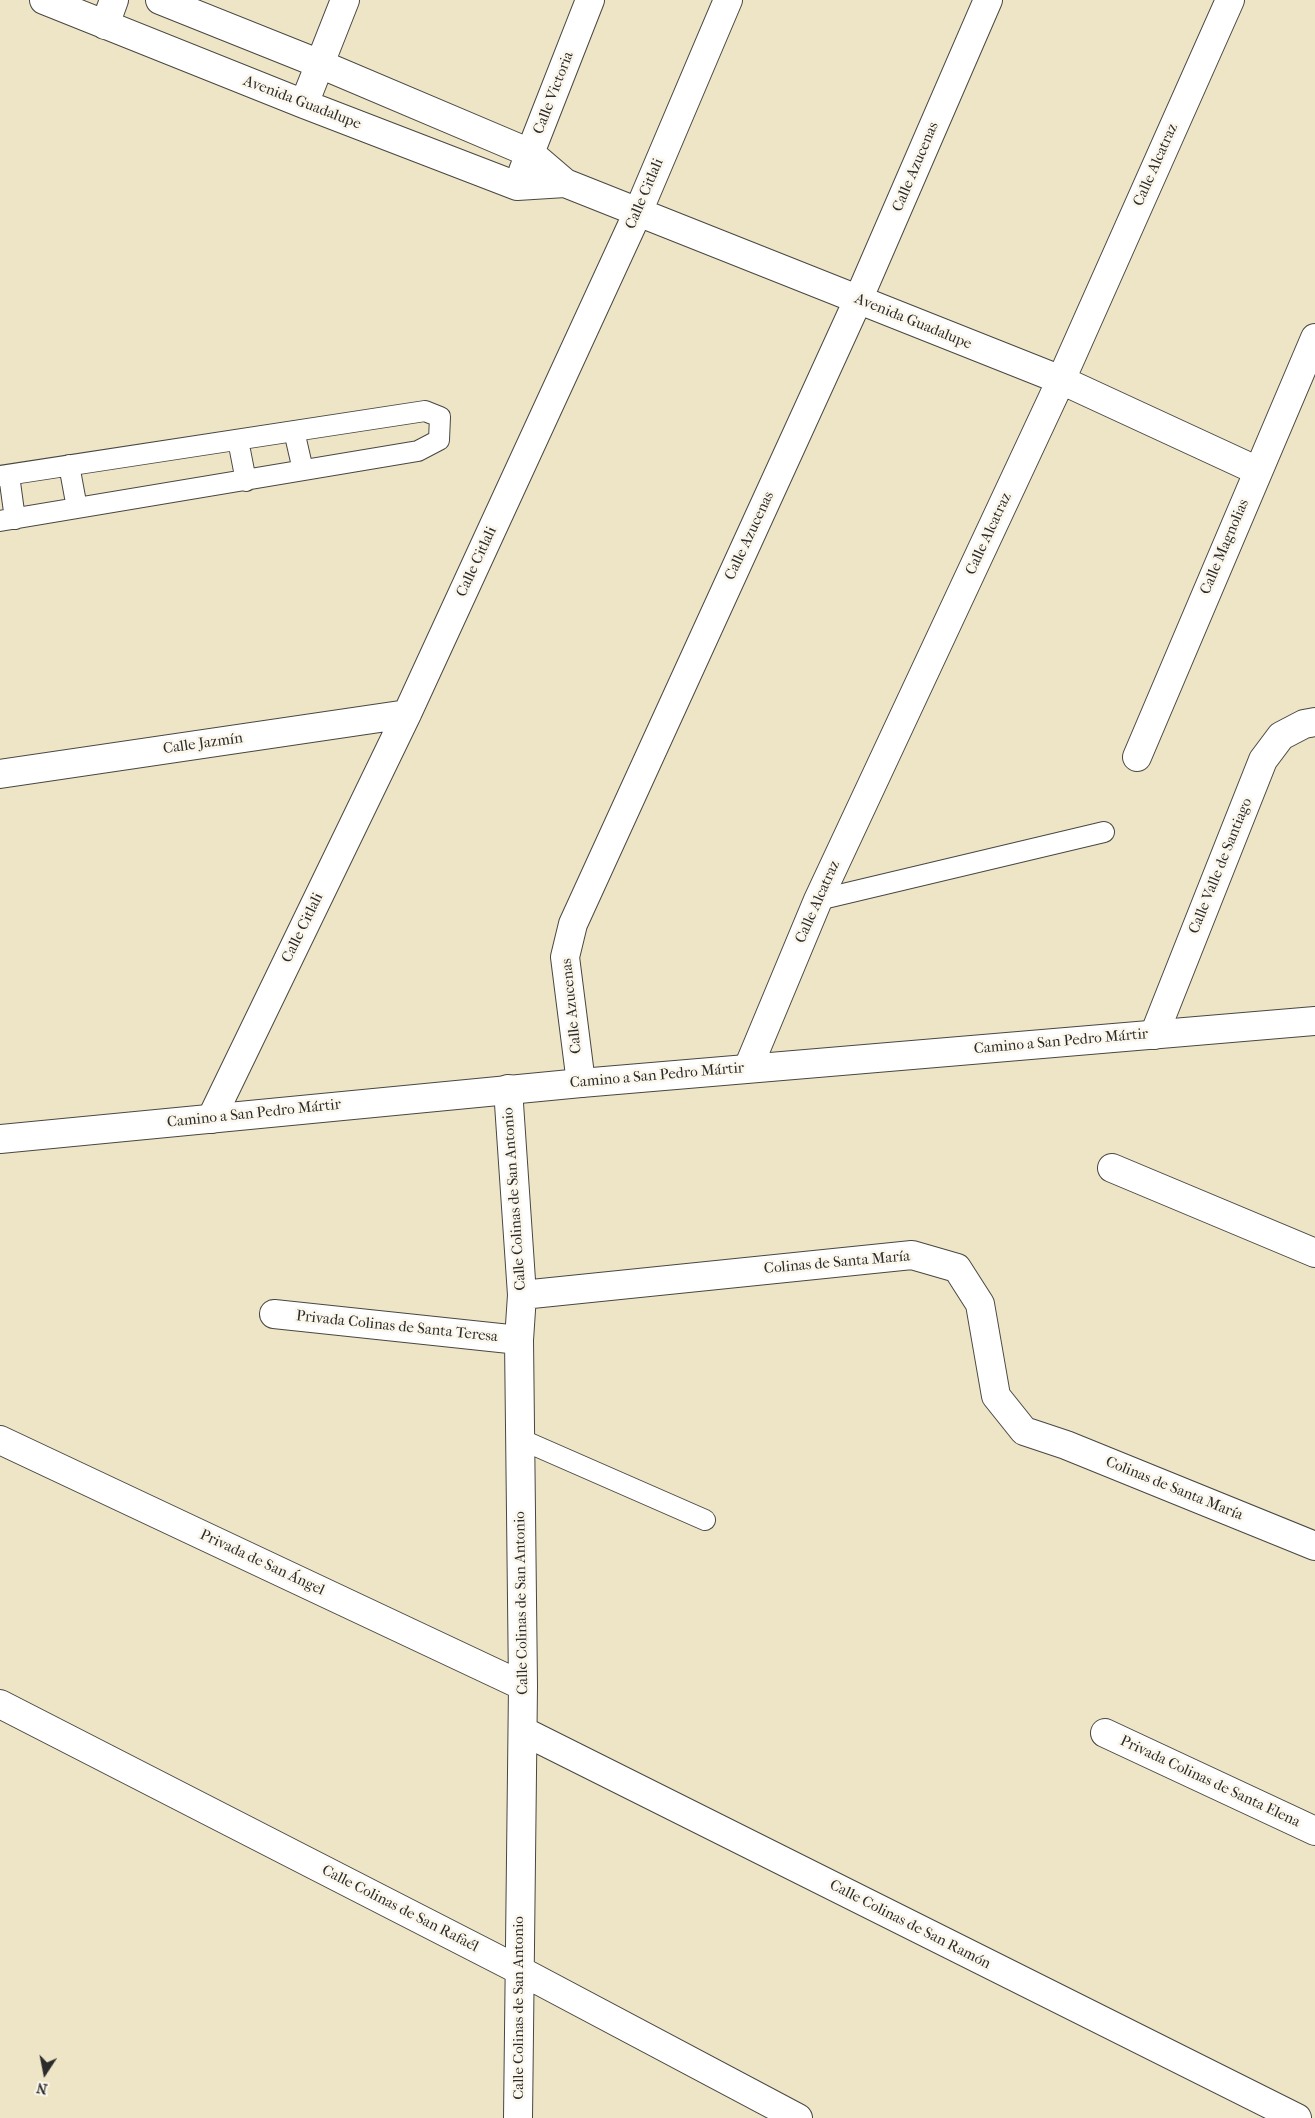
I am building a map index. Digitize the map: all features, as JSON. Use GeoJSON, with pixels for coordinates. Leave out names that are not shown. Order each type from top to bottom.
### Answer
{"type":"FeatureCollection","features":[{"type":"Feature","properties":{"kind":"street","name":"Avenida Guadalupe"},"geometry":{"type":"LineString","coordinates":[[44,0],[304,104],[517,186],[565,183]]}},
{"type":"Feature","properties":{"kind":"street"},"geometry":{"type":"LineString","coordinates":[[105,25],[114,0]]}},
{"type":"Feature","properties":{"kind":"street","name":"Avenida Guadalupe"},"geometry":{"type":"LineString","coordinates":[[160,0],[320,64],[530,153],[565,183],[1060,380],[1258,471]]}},
{"type":"Feature","properties":{"kind":"street"},"geometry":{"type":"LineString","coordinates":[[304,104],[345,0]]}},
{"type":"Feature","properties":{"kind":"street","name":"Calle Victoria"},"geometry":{"type":"LineString","coordinates":[[517,186],[590,0]]}},
{"type":"Feature","properties":{"kind":"street","name":"Calle Citlali"},"geometry":{"type":"LineString","coordinates":[[211,1119],[407,714],[638,212],[728,0]]}},
{"type":"Feature","properties":{"kind":"street","name":"Calle Azucenas"},"geometry":{"type":"LineString","coordinates":[[581,1082],[565,957],[573,924],[858,300],[988,0]]}},
{"type":"Feature","properties":{"kind":"street","name":"Calle Alcatraz"},"geometry":{"type":"LineString","coordinates":[[748,1068],[818,900],[1060,380],[1230,0]]}},
{"type":"Feature","properties":{"kind":"street","name":"Calle Magnolias"},"geometry":{"type":"LineString","coordinates":[[1137,757],[1315,338]]}},
{"type":"Feature","properties":{"kind":"street","name":"Calle Jazmín"},"geometry":{"type":"LineString","coordinates":[[0,774],[407,714]]}},
{"type":"Feature","properties":{"kind":"street","name":"Calle Valle de Santiago"},"geometry":{"type":"LineString","coordinates":[[1154,1034],[1263,760],[1281,736],[1304,724],[1315,722]]}},
{"type":"Feature","properties":{"kind":"street","name":"Camino a San Pedro Mártir"},"geometry":{"type":"LineString","coordinates":[[0,1139],[581,1082],[1315,1021]]}},
{"type":"Feature","properties":{"kind":"street","name":"Calle Colinas de San Antonio"},"geometry":{"type":"LineString","coordinates":[[508,1089],[522,1296],[519,1340],[523,1686],[518,2118]]}},
{"type":"Feature","properties":{"kind":"street"},"geometry":{"type":"LineString","coordinates":[[1112,1168],[1315,1253]]}},
{"type":"Feature","properties":{"kind":"street","name":"Colinas de Santa María"},"geometry":{"type":"LineString","coordinates":[[522,1296],[912,1255],[957,1268],[980,1304],[996,1396],[1024,1431],[1066,1445],[1315,1546]]}},
{"type":"Feature","properties":{"kind":"street","name":"Privada Colinas de Santa Teresa"},"geometry":{"type":"LineString","coordinates":[[274,1314],[519,1340]]}},
{"type":"Feature","properties":{"kind":"street","name":"Privada de San Ángel"},"geometry":{"type":"LineString","coordinates":[[0,1440],[523,1686]]}},
{"type":"Feature","properties":{"kind":"street","name":"Calle Colinas de San Rafaél"},"geometry":{"type":"LineString","coordinates":[[0,1704],[519,1970],[798,2118]]}},
{"type":"Feature","properties":{"kind":"street","name":"Calle Colinas de San Ramón"},"geometry":{"type":"LineString","coordinates":[[522,1731],[1297,2118]]}},
{"type":"Feature","properties":{"kind":"street","name":"Privada Colinas de Santa Elena"},"geometry":{"type":"LineString","coordinates":[[1105,1733],[1315,1831]]}},
{"type":"Feature","properties":{"kind":"lane"},"geometry":{"type":"LineString","coordinates":[[425,411],[440,417],[438,440],[418,451],[8,520],[5,476],[294,431],[425,411]]}},
{"type":"Feature","properties":{"kind":"lane"},"geometry":{"type":"LineString","coordinates":[[294,431],[303,470]]}},
{"type":"Feature","properties":{"kind":"lane"},"geometry":{"type":"LineString","coordinates":[[238,440],[246,481]]}},
{"type":"Feature","properties":{"kind":"lane"},"geometry":{"type":"LineString","coordinates":[[69,465],[77,508]]}},
{"type":"Feature","properties":{"kind":"lane"},"geometry":{"type":"LineString","coordinates":[[818,900],[1104,832]]}},
{"type":"Feature","properties":{"kind":"lane"},"geometry":{"type":"LineString","coordinates":[[520,1439],[705,1520]]}}]}
